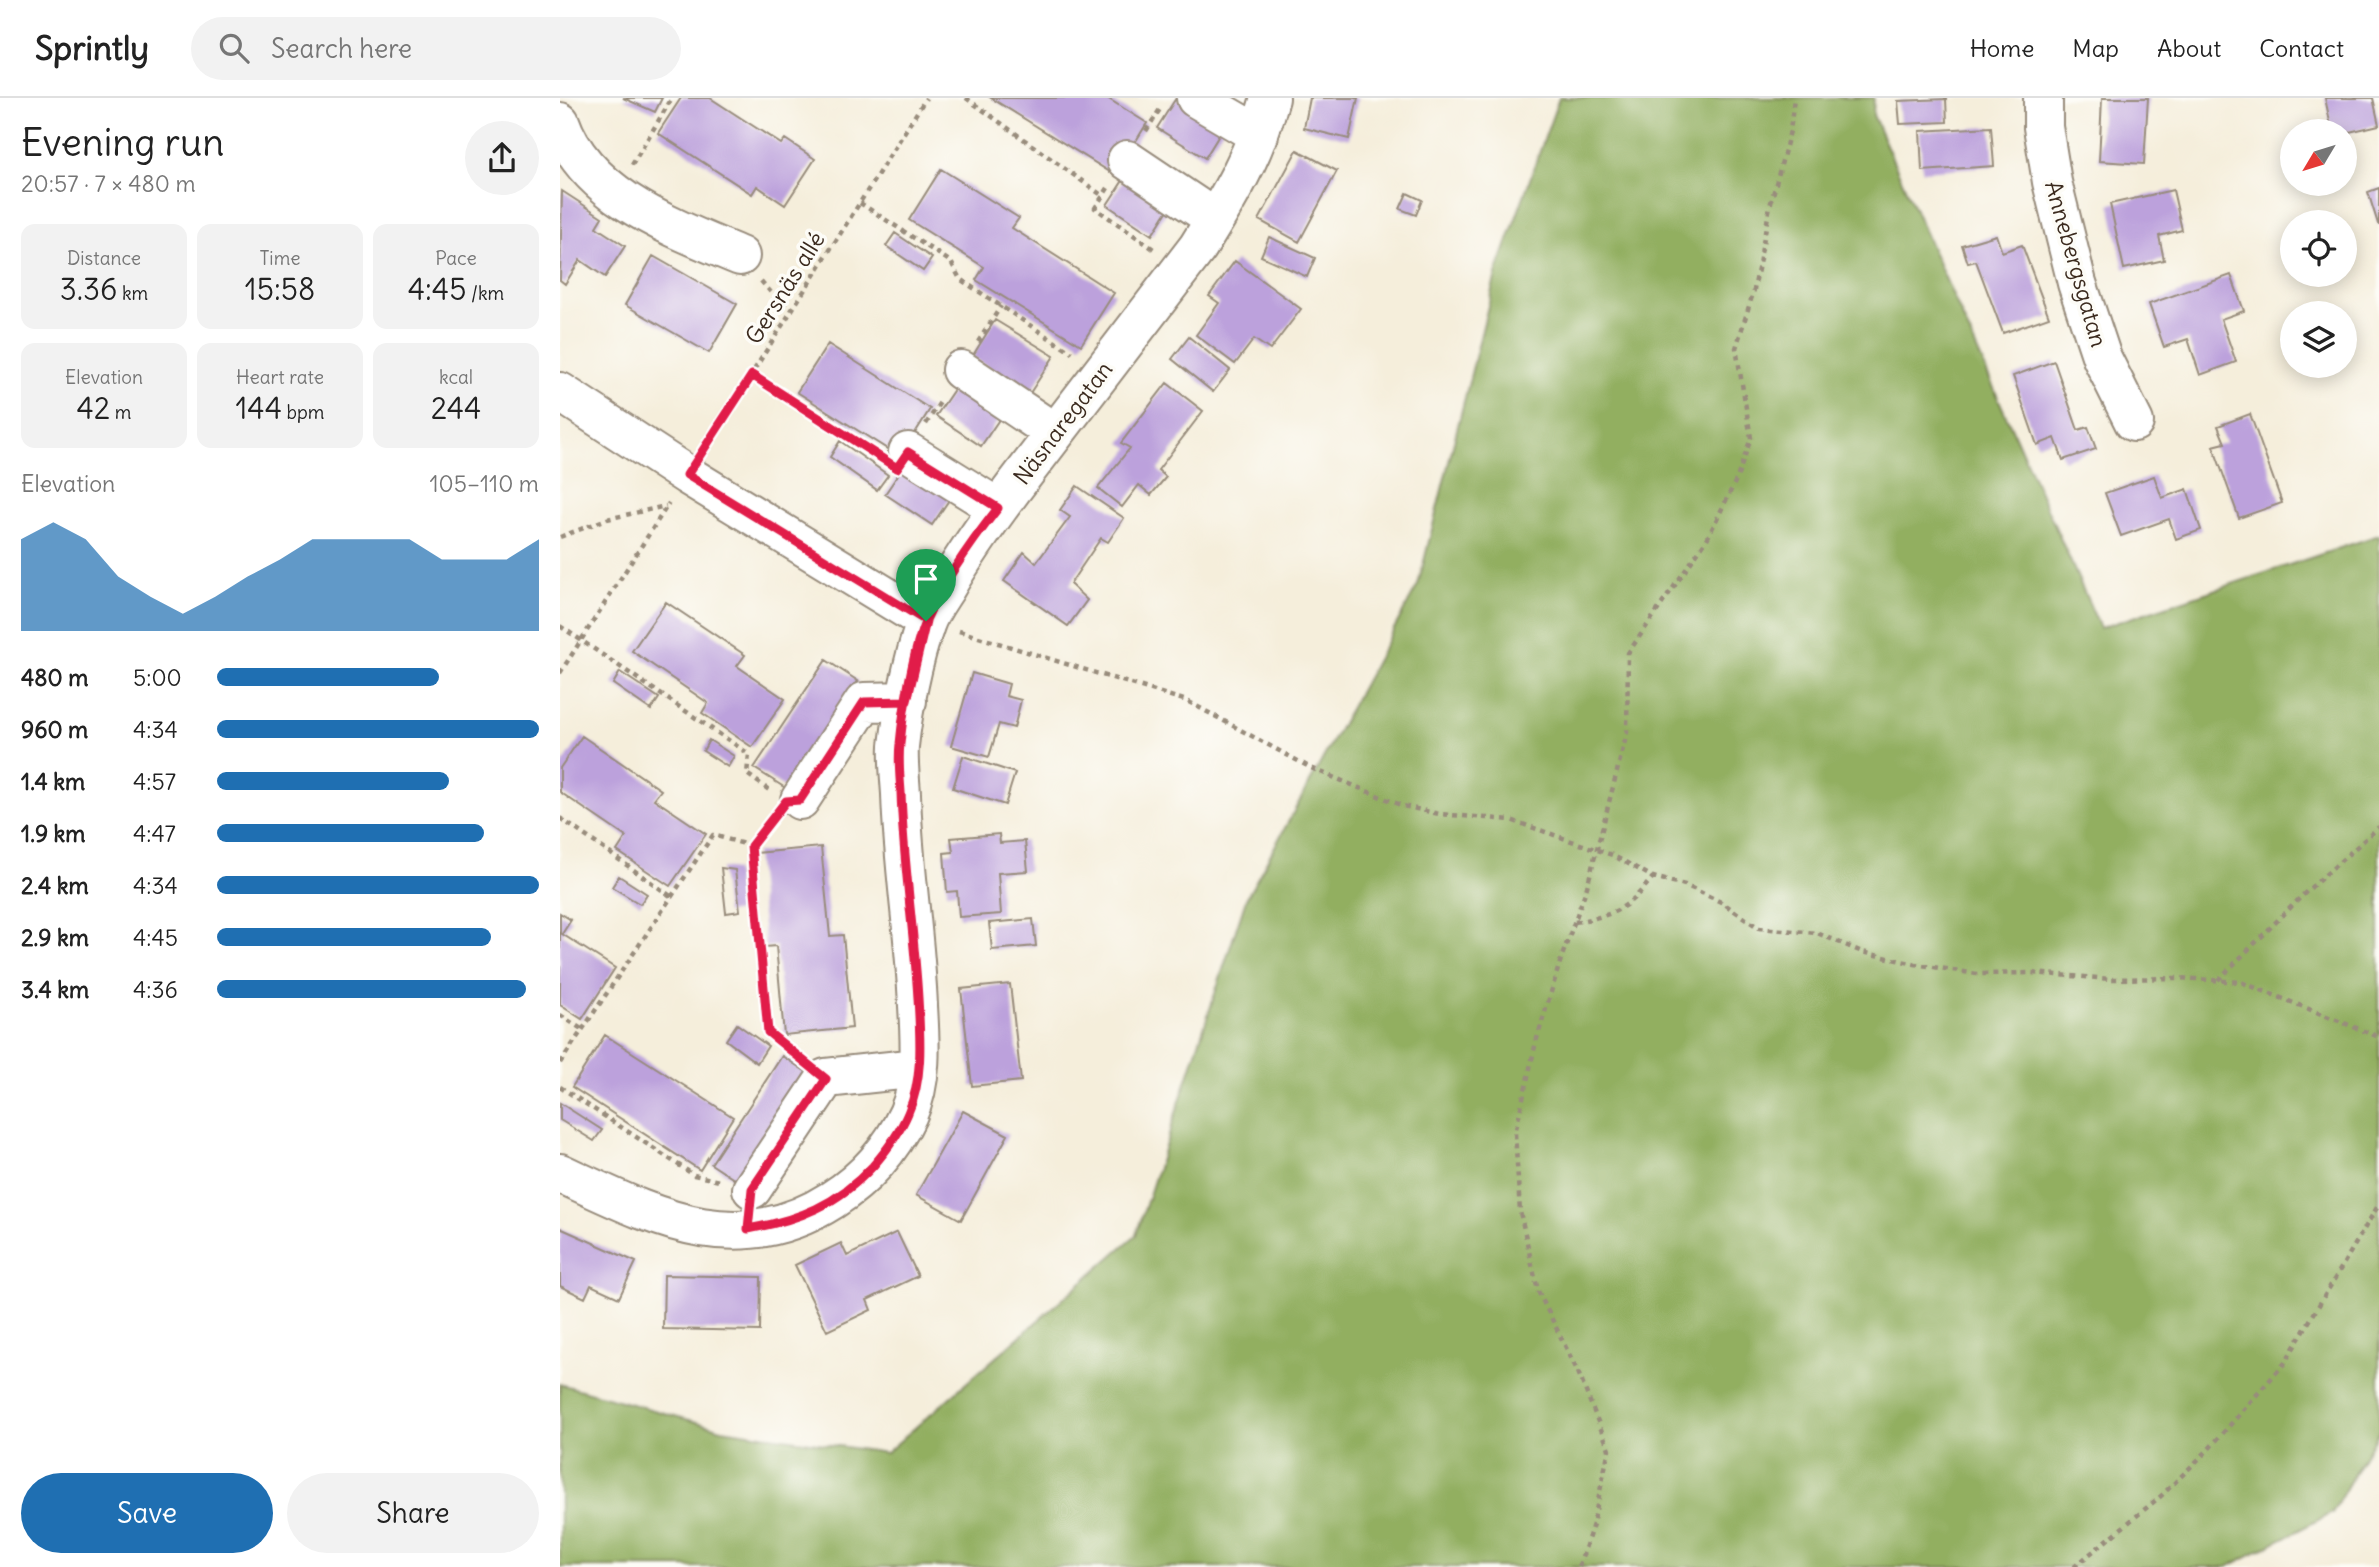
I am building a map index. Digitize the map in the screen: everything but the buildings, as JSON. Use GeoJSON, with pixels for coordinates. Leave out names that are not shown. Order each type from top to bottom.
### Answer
{"type":"FeatureCollection","features":[{"type":"Feature","properties":{"kind":"street"},"geometry":{"type":"LineString","coordinates":[[1196,98],[1259,135]]}},
{"type":"Feature","properties":{"kind":"street","name":"Näsnaregatan"},"geometry":{"type":"LineString","coordinates":[[560,1173],[677,1223],[722,1229],[748,1229],[779,1224],[814,1212],[855,1185],[883,1154],[908,1112],[918,1069],[920,1031],[902,826],[899,747],[926,621],[951,577],[998,508],[1198,247],[1250,158],[1270,98]]}},
{"type":"Feature","properties":{"kind":"street","name":"Annebergsgatan"},"geometry":{"type":"LineString","coordinates":[[2043,98],[2043,127],[2052,182],[2077,283],[2102,358],[2134,422]]}},
{"type":"Feature","properties":{"kind":"street"},"geometry":{"type":"LineString","coordinates":[[560,122],[573,150],[615,192],[662,223],[740,256]]}},
{"type":"Feature","properties":{"kind":"street"},"geometry":{"type":"LineString","coordinates":[[1127,160],[1215,219]]}},
{"type":"Feature","properties":{"kind":"street"},"geometry":{"type":"LineString","coordinates":[[961,370],[1055,433]]}},
{"type":"Feature","properties":{"kind":"street"},"geometry":{"type":"LineString","coordinates":[[560,391],[677,491],[926,621]]}},
{"type":"Feature","properties":{"kind":"street"},"geometry":{"type":"LineString","coordinates":[[908,452],[998,508]]}},
{"type":"Feature","properties":{"kind":"street"},"geometry":{"type":"LineString","coordinates":[[793,801],[864,702],[907,701]]}},
{"type":"Feature","properties":{"kind":"street"},"geometry":{"type":"LineString","coordinates":[[752,1189],[826,1079],[918,1069]]}},
{"type":"Feature","properties":{"kind":"path"},"geometry":{"type":"LineString","coordinates":[[615,192],[672,98]]}},
{"type":"Feature","properties":{"kind":"path","name":"Gersnäs allé"},"geometry":{"type":"LineString","coordinates":[[560,673],[926,98]]}},
{"type":"Feature","properties":{"kind":"path"},"geometry":{"type":"LineString","coordinates":[[966,98],[1103,196]]}},
{"type":"Feature","properties":{"kind":"path"},"geometry":{"type":"LineString","coordinates":[[1579,1567],[1593,1524],[1609,1449],[1578,1371],[1538,1291],[1520,1212],[1515,1133],[1536,1042],[1597,851],[1627,733],[1628,653],[1707,539],[1737,478],[1751,438],[1736,348],[1754,290],[1770,206],[1790,131],[1794,98]]}},
{"type":"Feature","properties":{"kind":"path"},"geometry":{"type":"LineString","coordinates":[[860,203],[951,262],[960,279],[1101,373]]}},
{"type":"Feature","properties":{"kind":"path"},"geometry":{"type":"LineString","coordinates":[[752,375],[897,468],[1001,306]]}},
{"type":"Feature","properties":{"kind":"path"},"geometry":{"type":"LineString","coordinates":[[560,537],[677,491]]}},
{"type":"Feature","properties":{"kind":"path"},"geometry":{"type":"LineString","coordinates":[[926,621],[1187,701],[1311,768],[1403,806],[1439,814],[1511,820],[1612,855],[1653,877],[1685,885],[1723,903],[1759,928],[1817,933],[1862,952],[1977,974],[2032,973],[2112,979],[2180,978],[2241,982],[2379,1037]]}},
{"type":"Feature","properties":{"kind":"path"},"geometry":{"type":"LineString","coordinates":[[560,626],[749,754],[747,774],[793,801],[751,846],[768,1032],[826,1079]]}},
{"type":"Feature","properties":{"kind":"path"},"geometry":{"type":"LineString","coordinates":[[560,818],[672,897]]}},
{"type":"Feature","properties":{"kind":"path"},"geometry":{"type":"LineString","coordinates":[[2218,980],[2307,891],[2379,827]]}},
{"type":"Feature","properties":{"kind":"path"},"geometry":{"type":"LineString","coordinates":[[560,1063],[713,835],[751,846]]}},
{"type":"Feature","properties":{"kind":"path"},"geometry":{"type":"LineString","coordinates":[[1574,922],[1606,917],[1633,902],[1653,877]]}},
{"type":"Feature","properties":{"kind":"path"},"geometry":{"type":"LineString","coordinates":[[560,1015],[583,1030]]}},
{"type":"Feature","properties":{"kind":"path"},"geometry":{"type":"LineString","coordinates":[[560,1087],[694,1175],[752,1189]]}},
{"type":"Feature","properties":{"kind":"path"},"geometry":{"type":"LineString","coordinates":[[2074,1567],[2161,1496],[2207,1451],[2284,1364],[2379,1204]]}},
{"type":"Feature","properties":{"kind":"green space"},"geometry":{"type":"Polygon","coordinates":[[[1559,98],[1874,98],[1873,115],[2100,628],[2379,535],[2379,1430],[2332,1513],[2227,1567],[560,1567],[560,1384],[722,1429],[886,1453],[1136,1235],[1246,899],[1418,585],[1496,274],[1559,98]]]}},
{"type":"Feature","properties":{"kind":"route"},"geometry":{"type":"LineString","coordinates":[[926,621],[687,475],[752,375],[897,468],[908,452],[998,508],[951,577],[926,621],[915,660],[899,747],[902,826],[920,1031],[918,1074],[908,1112],[883,1154],[855,1185],[814,1212],[779,1224],[748,1229],[752,1189],[826,1079],[768,1032],[751,846],[786,801],[800,800],[864,702],[907,701],[915,660],[926,621]]}}]}
